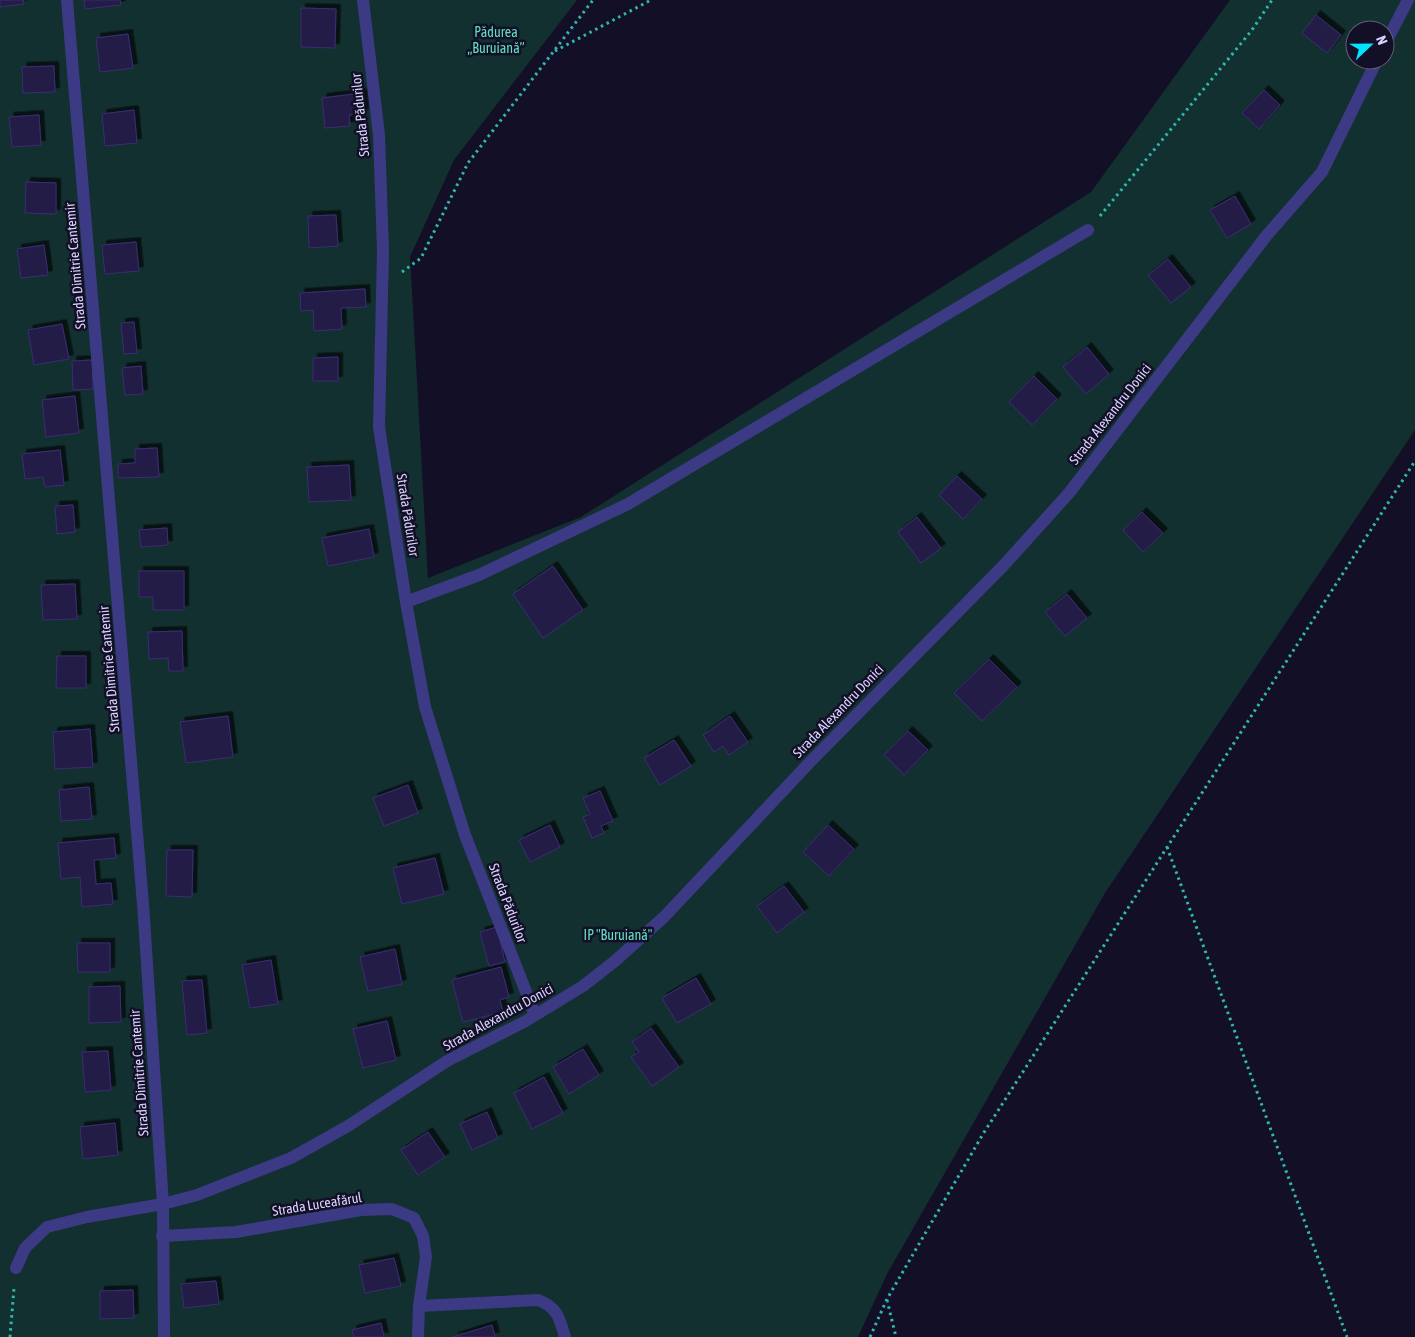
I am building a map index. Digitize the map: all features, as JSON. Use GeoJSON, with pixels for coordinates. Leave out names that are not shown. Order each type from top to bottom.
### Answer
{"type":"FeatureCollection","features":[{"type":"Feature","properties":{"kind":"street","name":"Strada Dimitrie Cantemir"},"geometry":{"type":"LineString","coordinates":[[67,0],[143,894],[163,1204],[162,1236],[166,1304],[164,1337]]}},
{"type":"Feature","properties":{"kind":"street","name":"Strada Pădurilor"},"geometry":{"type":"LineString","coordinates":[[363,0],[379,135],[382,272],[379,427],[406,602],[425,707],[465,835],[535,1015]]}},
{"type":"Feature","properties":{"kind":"street"},"geometry":{"type":"LineString","coordinates":[[1395,25],[1408,0]]}},
{"type":"Feature","properties":{"kind":"street","name":"Strada Alexandru Donici"},"geometry":{"type":"LineString","coordinates":[[16,1268],[25,1248],[47,1227],[87,1217],[163,1204],[197,1195],[291,1158],[355,1122],[447,1061],[535,1015],[583,986],[615,961],[664,917],[811,761],[1004,565],[1069,493],[1267,235],[1322,172],[1372,70]]}},
{"type":"Feature","properties":{"kind":"street"},"geometry":{"type":"LineString","coordinates":[[406,602],[479,575],[628,504],[1088,230]]}},
{"type":"Feature","properties":{"kind":"street","name":"Strada Luceafărul"},"geometry":{"type":"LineString","coordinates":[[162,1236],[236,1232],[361,1210],[392,1209],[414,1218],[423,1236],[426,1257],[419,1306],[418,1337]]}},
{"type":"Feature","properties":{"kind":"street"},"geometry":{"type":"LineString","coordinates":[[419,1306],[538,1300],[552,1306],[559,1317],[565,1337]]}},
{"type":"Feature","properties":{"kind":"path"},"geometry":{"type":"LineString","coordinates":[[382,272],[401,273],[420,258],[468,163],[593,0]]}},
{"type":"Feature","properties":{"kind":"path"},"geometry":{"type":"LineString","coordinates":[[552,53],[651,0]]}},
{"type":"Feature","properties":{"kind":"path"},"geometry":{"type":"LineString","coordinates":[[1088,230],[1252,30],[1272,0]]}},
{"type":"Feature","properties":{"kind":"path"},"geometry":{"type":"LineString","coordinates":[[870,1337],[887,1299],[983,1134],[1415,461]]}},
{"type":"Feature","properties":{"kind":"path"},"geometry":{"type":"LineString","coordinates":[[1167,847],[1347,1337]]}},
{"type":"Feature","properties":{"kind":"path"},"geometry":{"type":"LineString","coordinates":[[10,1337],[16,1268]]}},
{"type":"Feature","properties":{"kind":"path"},"geometry":{"type":"LineString","coordinates":[[887,1299],[896,1337]]}},
{"type":"Feature","properties":{"kind":"green space","name":"IP \"Buruiană\""},"geometry":{"type":"Polygon","coordinates":[[[0,0],[577,0],[454,160],[410,257],[428,578],[581,517],[1091,192],[1230,0],[1415,0],[1415,430],[1105,893],[887,1274],[858,1337],[0,1337],[0,0]]]}},
{"type":"Feature","properties":{"kind":"building"},"geometry":{"type":"Polygon","coordinates":[[[0,0],[23,0],[24,4],[0,7],[0,0]]]}},
{"type":"Feature","properties":{"kind":"building"},"geometry":{"type":"Polygon","coordinates":[[[84,0],[120,0],[121,5],[85,9],[84,0]]]}},
{"type":"Feature","properties":{"kind":"building"},"geometry":{"type":"Polygon","coordinates":[[[301,8],[336,9],[335,48],[301,47],[301,8]]]}},
{"type":"Feature","properties":{"kind":"building"},"geometry":{"type":"Polygon","coordinates":[[[1316,15],[1341,35],[1327,53],[1302,33],[1316,15]]]}},
{"type":"Feature","properties":{"kind":"building"},"geometry":{"type":"Polygon","coordinates":[[[128,34],[133,68],[100,72],[96,38],[128,34]]]}},
{"type":"Feature","properties":{"kind":"building"},"geometry":{"type":"Polygon","coordinates":[[[54,66],[55,92],[23,93],[22,67],[54,66]]]}},
{"type":"Feature","properties":{"kind":"building"},"geometry":{"type":"Polygon","coordinates":[[[1264,90],[1280,105],[1259,129],[1242,113],[1264,90]]]}},
{"type":"Feature","properties":{"kind":"building"},"geometry":{"type":"Polygon","coordinates":[[[362,93],[364,113],[349,115],[350,126],[325,128],[322,98],[362,93]]]}},
{"type":"Feature","properties":{"kind":"building"},"geometry":{"type":"Polygon","coordinates":[[[134,110],[137,143],[105,146],[102,114],[134,110]]]}},
{"type":"Feature","properties":{"kind":"building"},"geometry":{"type":"Polygon","coordinates":[[[39,115],[41,145],[12,147],[9,117],[39,115]]]}},
{"type":"Feature","properties":{"kind":"building"},"geometry":{"type":"Polygon","coordinates":[[[26,182],[56,183],[56,214],[25,213],[26,182]]]}},
{"type":"Feature","properties":{"kind":"building"},"geometry":{"type":"Polygon","coordinates":[[[1235,196],[1251,224],[1227,238],[1210,210],[1235,196]]]}},
{"type":"Feature","properties":{"kind":"building"},"geometry":{"type":"Polygon","coordinates":[[[336,215],[338,246],[309,248],[308,216],[336,215]]]}},
{"type":"Feature","properties":{"kind":"building"},"geometry":{"type":"Polygon","coordinates":[[[136,242],[139,271],[105,274],[102,245],[136,242]]]}},
{"type":"Feature","properties":{"kind":"building"},"geometry":{"type":"Polygon","coordinates":[[[44,245],[48,275],[21,278],[17,249],[44,245]]]}},
{"type":"Feature","properties":{"kind":"building"},"geometry":{"type":"Polygon","coordinates":[[[1168,259],[1191,287],[1171,303],[1148,275],[1168,259]]]}},
{"type":"Feature","properties":{"kind":"building"},"geometry":{"type":"Polygon","coordinates":[[[365,289],[366,307],[341,308],[342,329],[314,331],[313,310],[301,311],[300,293],[365,289]]]}},
{"type":"Feature","properties":{"kind":"building"},"geometry":{"type":"Polygon","coordinates":[[[134,322],[137,353],[124,354],[121,323],[134,322]]]}},
{"type":"Feature","properties":{"kind":"building"},"geometry":{"type":"Polygon","coordinates":[[[62,324],[69,359],[34,365],[28,330],[62,324]]]}},
{"type":"Feature","properties":{"kind":"building"},"geometry":{"type":"Polygon","coordinates":[[[1087,347],[1109,374],[1086,394],[1063,367],[1087,347]]]}},
{"type":"Feature","properties":{"kind":"building"},"geometry":{"type":"Polygon","coordinates":[[[338,357],[338,381],[313,381],[313,358],[338,357]]]}},
{"type":"Feature","properties":{"kind":"building"},"geometry":{"type":"Polygon","coordinates":[[[92,360],[93,389],[73,390],[72,361],[92,360]]]}},
{"type":"Feature","properties":{"kind":"building"},"geometry":{"type":"Polygon","coordinates":[[[141,366],[143,394],[125,395],[122,368],[141,366]]]}},
{"type":"Feature","properties":{"kind":"building"},"geometry":{"type":"Polygon","coordinates":[[[1034,376],[1057,399],[1032,425],[1009,402],[1034,376]]]}},
{"type":"Feature","properties":{"kind":"building"},"geometry":{"type":"Polygon","coordinates":[[[75,396],[79,433],[46,437],[42,400],[75,396]]]}},
{"type":"Feature","properties":{"kind":"building"},"geometry":{"type":"Polygon","coordinates":[[[157,448],[159,477],[118,478],[118,464],[135,463],[135,449],[157,448]]]}},
{"type":"Feature","properties":{"kind":"building"},"geometry":{"type":"Polygon","coordinates":[[[60,450],[64,485],[45,487],[43,477],[25,479],[22,454],[60,450]]]}},
{"type":"Feature","properties":{"kind":"building"},"geometry":{"type":"Polygon","coordinates":[[[349,465],[351,500],[309,502],[307,467],[349,465]]]}},
{"type":"Feature","properties":{"kind":"building"},"geometry":{"type":"Polygon","coordinates":[[[957,476],[982,499],[963,519],[939,495],[957,476]]]}},
{"type":"Feature","properties":{"kind":"building"},"geometry":{"type":"Polygon","coordinates":[[[73,505],[75,532],[57,534],[55,506],[73,505]]]}},
{"type":"Feature","properties":{"kind":"building"},"geometry":{"type":"Polygon","coordinates":[[[1142,512],[1163,533],[1143,552],[1123,530],[1142,512]]]}},
{"type":"Feature","properties":{"kind":"building"},"geometry":{"type":"Polygon","coordinates":[[[917,517],[941,548],[921,563],[898,532],[917,517]]]}},
{"type":"Feature","properties":{"kind":"building"},"geometry":{"type":"Polygon","coordinates":[[[167,528],[168,545],[141,547],[139,530],[167,528]]]}},
{"type":"Feature","properties":{"kind":"building"},"geometry":{"type":"Polygon","coordinates":[[[369,529],[374,557],[328,566],[322,538],[369,529]]]}},
{"type":"Feature","properties":{"kind":"building"},"geometry":{"type":"Polygon","coordinates":[[[553,566],[583,610],[543,638],[513,594],[553,566]]]}},
{"type":"Feature","properties":{"kind":"building"},"geometry":{"type":"Polygon","coordinates":[[[139,571],[184,571],[184,610],[153,610],[153,597],[139,597],[139,571]]]}},
{"type":"Feature","properties":{"kind":"building"},"geometry":{"type":"Polygon","coordinates":[[[75,584],[77,619],[43,620],[41,585],[75,584]]]}},
{"type":"Feature","properties":{"kind":"building"},"geometry":{"type":"Polygon","coordinates":[[[1067,594],[1087,618],[1065,636],[1045,612],[1067,594]]]}},
{"type":"Feature","properties":{"kind":"building"},"geometry":{"type":"Polygon","coordinates":[[[182,631],[183,671],[169,671],[168,658],[149,659],[148,632],[182,631]]]}},
{"type":"Feature","properties":{"kind":"building"},"geometry":{"type":"Polygon","coordinates":[[[57,656],[86,656],[86,688],[56,688],[57,656]]]}},
{"type":"Feature","properties":{"kind":"building"},"geometry":{"type":"Polygon","coordinates":[[[989,659],[1017,687],[982,721],[954,693],[989,659]]]}},
{"type":"Feature","properties":{"kind":"building"},"geometry":{"type":"Polygon","coordinates":[[[228,716],[233,757],[186,763],[180,722],[228,716]]]}},
{"type":"Feature","properties":{"kind":"building"},"geometry":{"type":"Polygon","coordinates":[[[730,716],[748,742],[729,755],[723,746],[714,752],[703,735],[730,716]]]}},
{"type":"Feature","properties":{"kind":"building"},"geometry":{"type":"Polygon","coordinates":[[[90,729],[93,767],[55,769],[53,732],[90,729]]]}},
{"type":"Feature","properties":{"kind":"building"},"geometry":{"type":"Polygon","coordinates":[[[908,731],[928,750],[904,775],[884,755],[908,731]]]}},
{"type":"Feature","properties":{"kind":"building"},"geometry":{"type":"Polygon","coordinates":[[[674,740],[691,766],[660,785],[644,758],[674,740]]]}},
{"type":"Feature","properties":{"kind":"building"},"geometry":{"type":"Polygon","coordinates":[[[408,785],[418,813],[384,826],[373,798],[408,785]]]}},
{"type":"Feature","properties":{"kind":"building"},"geometry":{"type":"Polygon","coordinates":[[[89,787],[92,819],[61,821],[59,790],[89,787]]]}},
{"type":"Feature","properties":{"kind":"building"},"geometry":{"type":"Polygon","coordinates":[[[600,791],[613,821],[601,826],[604,833],[592,838],[583,817],[590,814],[583,798],[600,791]]]}},
{"type":"Feature","properties":{"kind":"building"},"geometry":{"type":"Polygon","coordinates":[[[550,825],[560,847],[530,862],[519,840],[550,825]]]}},
{"type":"Feature","properties":{"kind":"building"},"geometry":{"type":"Polygon","coordinates":[[[828,825],[854,849],[829,876],[803,852],[828,825]]]}},
{"type":"Feature","properties":{"kind":"building"},"geometry":{"type":"Polygon","coordinates":[[[114,838],[116,858],[94,860],[96,884],[111,883],[113,904],[82,907],[80,877],[61,879],[58,843],[114,838]]]}},
{"type":"Feature","properties":{"kind":"building"},"geometry":{"type":"Polygon","coordinates":[[[167,850],[193,850],[192,897],[166,896],[167,850]]]}},
{"type":"Feature","properties":{"kind":"building"},"geometry":{"type":"Polygon","coordinates":[[[435,858],[444,894],[402,904],[393,868],[435,858]]]}},
{"type":"Feature","properties":{"kind":"building"},"geometry":{"type":"Polygon","coordinates":[[[784,886],[804,912],[777,933],[757,906],[784,886]]]}},
{"type":"Feature","properties":{"kind":"building"},"geometry":{"type":"Polygon","coordinates":[[[497,927],[505,962],[489,966],[480,932],[497,927]]]}},
{"type":"Feature","properties":{"kind":"building"},"geometry":{"type":"Polygon","coordinates":[[[77,943],[110,943],[110,972],[78,972],[77,943]]]}},
{"type":"Feature","properties":{"kind":"building"},"geometry":{"type":"Polygon","coordinates":[[[395,949],[402,984],[368,991],[360,957],[395,949]]]}},
{"type":"Feature","properties":{"kind":"building"},"geometry":{"type":"Polygon","coordinates":[[[271,960],[278,1004],[250,1008],[242,965],[271,960]]]}},
{"type":"Feature","properties":{"kind":"building"},"geometry":{"type":"Polygon","coordinates":[[[501,967],[509,997],[500,1000],[503,1012],[463,1022],[452,980],[501,967]]]}},
{"type":"Feature","properties":{"kind":"building"},"geometry":{"type":"Polygon","coordinates":[[[696,978],[711,1004],[677,1023],[662,998],[696,978]]]}},
{"type":"Feature","properties":{"kind":"building"},"geometry":{"type":"Polygon","coordinates":[[[202,980],[207,1033],[187,1035],[182,981],[202,980]]]}},
{"type":"Feature","properties":{"kind":"building"},"geometry":{"type":"Polygon","coordinates":[[[120,986],[121,1022],[89,1023],[89,987],[120,986]]]}},
{"type":"Feature","properties":{"kind":"building"},"geometry":{"type":"Polygon","coordinates":[[[387,1021],[396,1060],[363,1068],[353,1029],[387,1021]]]}},
{"type":"Feature","properties":{"kind":"building"},"geometry":{"type":"Polygon","coordinates":[[[651,1028],[679,1067],[652,1086],[631,1057],[639,1052],[632,1042],[651,1028]]]}},
{"type":"Feature","properties":{"kind":"building"},"geometry":{"type":"Polygon","coordinates":[[[583,1049],[599,1075],[569,1094],[553,1067],[583,1049]]]}},
{"type":"Feature","properties":{"kind":"building"},"geometry":{"type":"Polygon","coordinates":[[[108,1051],[111,1090],[85,1092],[82,1052],[108,1051]]]}},
{"type":"Feature","properties":{"kind":"building"},"geometry":{"type":"Polygon","coordinates":[[[544,1077],[563,1113],[532,1129],[514,1093],[544,1077]]]}},
{"type":"Feature","properties":{"kind":"building"},"geometry":{"type":"Polygon","coordinates":[[[487,1112],[498,1138],[472,1150],[460,1124],[487,1112]]]}},
{"type":"Feature","properties":{"kind":"building"},"geometry":{"type":"Polygon","coordinates":[[[115,1123],[118,1155],[83,1159],[80,1127],[115,1123]]]}},
{"type":"Feature","properties":{"kind":"building"},"geometry":{"type":"Polygon","coordinates":[[[428,1132],[445,1157],[418,1175],[401,1150],[428,1132]]]}},
{"type":"Feature","properties":{"kind":"building"},"geometry":{"type":"Polygon","coordinates":[[[394,1258],[401,1286],[365,1293],[359,1265],[394,1258]]]}},
{"type":"Feature","properties":{"kind":"building"},"geometry":{"type":"Polygon","coordinates":[[[216,1281],[219,1304],[184,1308],[181,1284],[216,1281]]]}},
{"type":"Feature","properties":{"kind":"building"},"geometry":{"type":"Polygon","coordinates":[[[133,1290],[134,1318],[100,1319],[100,1291],[133,1290]]]}},
{"type":"Feature","properties":{"kind":"building"},"geometry":{"type":"Polygon","coordinates":[[[381,1323],[384,1337],[354,1337],[352,1330],[381,1323]]]}},
{"type":"Feature","properties":{"kind":"building"},"geometry":{"type":"Polygon","coordinates":[[[492,1325],[495,1337],[453,1337],[492,1325]]]}},
{"type":"Feature","properties":{"kind":"park label","name":"Pădurea „Buruiană”"},"geometry":{"type":"Point","coordinates":[496,40]}}]}
